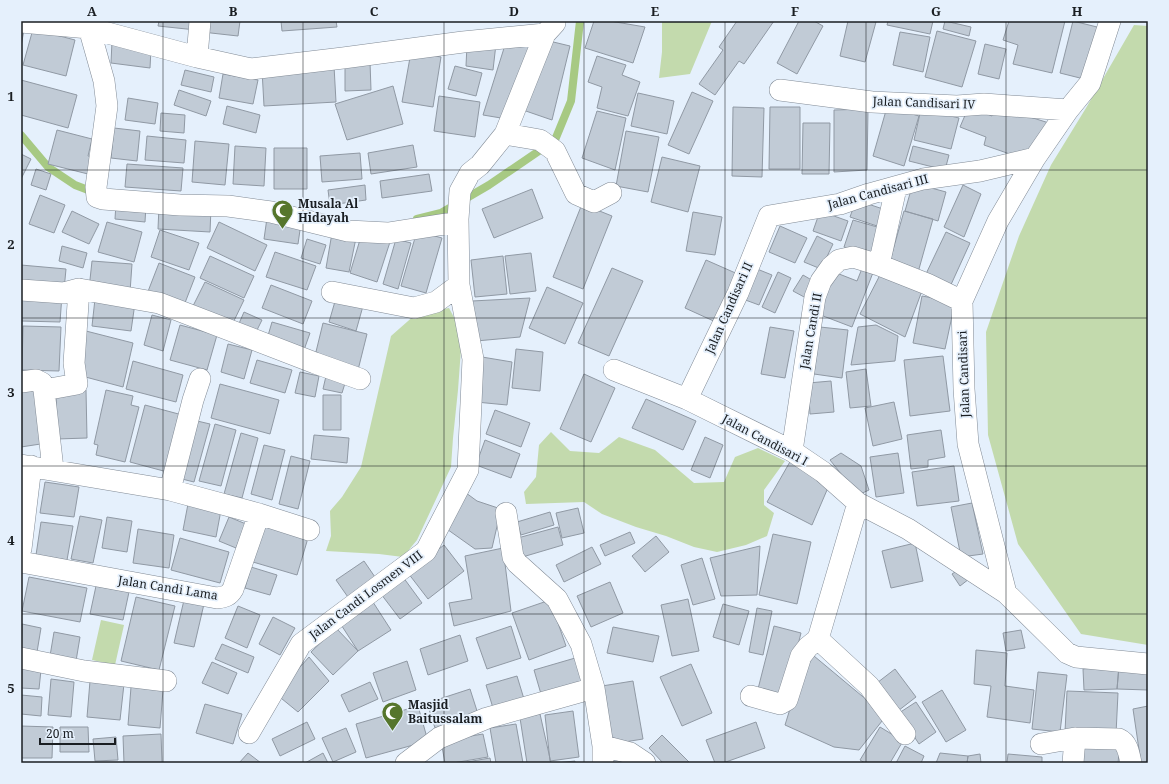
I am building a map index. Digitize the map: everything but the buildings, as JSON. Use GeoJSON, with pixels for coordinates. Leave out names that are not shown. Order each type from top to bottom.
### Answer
{"type":"FeatureCollection","features":[{"type":"Feature","properties":{"kind":"street"},"geometry":{"type":"LineString","coordinates":[[197,57],[200,21]]}},
{"type":"Feature","properties":{"kind":"street","name":"Jalan Candisari"},"geometry":{"type":"LineString","coordinates":[[1006,593],[968,444],[964,389],[962,301],[998,220],[1035,158],[1068,110],[1090,83],[1110,21]]}},
{"type":"Feature","properties":{"kind":"street"},"geometry":{"type":"LineString","coordinates":[[21,22],[90,24],[197,57],[251,69],[463,42],[550,28]]}},
{"type":"Feature","properties":{"kind":"street"},"geometry":{"type":"LineString","coordinates":[[90,24],[104,81],[107,106],[96,192],[103,199],[180,205],[228,206],[271,212],[348,231],[388,233],[458,220]]}},
{"type":"Feature","properties":{"kind":"street","name":"Jalan Candi Losmen VIII"},"geometry":{"type":"LineString","coordinates":[[248,733],[301,644],[426,551],[468,470],[474,359],[459,285],[458,220],[460,191],[470,173],[480,166],[505,134],[550,28]]}},
{"type":"Feature","properties":{"kind":"street","name":"Jalan Candisari IV"},"geometry":{"type":"LineString","coordinates":[[780,90],[872,102],[957,106],[984,104],[1068,110]]}},
{"type":"Feature","properties":{"kind":"street"},"geometry":{"type":"LineString","coordinates":[[505,134],[547,145],[576,194],[594,202],[611,193]]}},
{"type":"Feature","properties":{"kind":"street","name":"Jalan Candisari III"},"geometry":{"type":"LineString","coordinates":[[769,216],[840,204],[869,194],[896,188],[923,179],[980,171],[1035,158]]}},
{"type":"Feature","properties":{"kind":"street"},"geometry":{"type":"LineString","coordinates":[[879,265],[896,188]]}},
{"type":"Feature","properties":{"kind":"street","name":"Jalan Candisari II"},"geometry":{"type":"LineString","coordinates":[[687,399],[738,293],[769,216]]}},
{"type":"Feature","properties":{"kind":"street","name":"Jalan Candi II"},"geometry":{"type":"LineString","coordinates":[[792,451],[812,310],[815,297],[822,281],[831,267],[839,260],[853,257],[879,265],[927,284],[962,301]]}},
{"type":"Feature","properties":{"kind":"street"},"geometry":{"type":"LineString","coordinates":[[332,292],[414,308],[436,302],[459,285]]}},
{"type":"Feature","properties":{"kind":"street"},"geometry":{"type":"LineString","coordinates":[[21,290],[64,293],[79,289],[159,303],[360,379]]}},
{"type":"Feature","properties":{"kind":"street"},"geometry":{"type":"LineString","coordinates":[[44,390],[77,384],[74,363],[79,289]]}},
{"type":"Feature","properties":{"kind":"street","name":"Jalan Candisari I"},"geometry":{"type":"LineString","coordinates":[[614,370],[687,399],[792,451],[823,472],[858,503],[908,529],[1006,593]]}},
{"type":"Feature","properties":{"kind":"street"},"geometry":{"type":"LineString","coordinates":[[170,490],[193,400],[200,379]]}},
{"type":"Feature","properties":{"kind":"street"},"geometry":{"type":"LineString","coordinates":[[21,382],[36,380],[42,383],[53,470]]}},
{"type":"Feature","properties":{"kind":"street"},"geometry":{"type":"LineString","coordinates":[[21,548],[26,466],[170,490],[259,514],[309,530]]}},
{"type":"Feature","properties":{"kind":"street"},"geometry":{"type":"LineString","coordinates":[[751,696],[780,704],[787,700],[801,656],[808,646],[818,639],[858,503]]}},
{"type":"Feature","properties":{"kind":"street"},"geometry":{"type":"LineString","coordinates":[[506,513],[514,557],[517,562],[557,599],[581,644],[594,688],[603,754],[630,753],[645,763]]}},
{"type":"Feature","properties":{"kind":"street","name":"Jalan Candi Lama"},"geometry":{"type":"LineString","coordinates":[[21,562],[217,598],[224,597],[230,595],[233,589],[259,514]]}},
{"type":"Feature","properties":{"kind":"street"},"geometry":{"type":"LineString","coordinates":[[1006,593],[1067,653],[1076,657],[1089,659],[1148,664]]}},
{"type":"Feature","properties":{"kind":"street"},"geometry":{"type":"LineString","coordinates":[[818,639],[869,686],[905,734]]}},
{"type":"Feature","properties":{"kind":"street"},"geometry":{"type":"LineString","coordinates":[[21,658],[84,671],[166,681]]}},
{"type":"Feature","properties":{"kind":"street"},"geometry":{"type":"LineString","coordinates":[[406,763],[439,738],[487,718],[594,688]]}},
{"type":"Feature","properties":{"kind":"street"},"geometry":{"type":"LineString","coordinates":[[1073,763],[1075,738]]}},
{"type":"Feature","properties":{"kind":"street"},"geometry":{"type":"LineString","coordinates":[[1041,744],[1075,738],[1119,739],[1124,741],[1130,763]]}},
{"type":"Feature","properties":{"kind":"green space"},"geometry":{"type":"Polygon","coordinates":[[[662,21],[712,21],[690,74],[659,78],[662,52],[662,21]]]}},
{"type":"Feature","properties":{"kind":"green space"},"geometry":{"type":"Polygon","coordinates":[[[1134,25],[1148,26],[1148,645],[1081,634],[1018,544],[988,435],[986,332],[1019,236],[1051,165],[1134,25]]]}},
{"type":"Feature","properties":{"kind":"green space"},"geometry":{"type":"Polygon","coordinates":[[[449,308],[459,327],[461,349],[451,467],[417,540],[403,557],[326,551],[331,536],[330,511],[342,497],[361,467],[391,336],[416,314],[449,308]]]}},
{"type":"Feature","properties":{"kind":"green space"},"geometry":{"type":"Polygon","coordinates":[[[551,432],[570,451],[599,453],[619,437],[655,450],[694,483],[724,482],[735,457],[758,448],[785,461],[764,490],[764,505],[774,513],[767,536],[746,545],[717,552],[694,547],[666,536],[636,527],[602,514],[584,502],[526,504],[524,492],[536,477],[539,445],[551,432]]]}},
{"type":"Feature","properties":{"kind":"green space"},"geometry":{"type":"Polygon","coordinates":[[[101,620],[124,625],[115,665],[92,660],[101,620]]]}},
{"type":"Feature","properties":{"kind":"waterway"},"geometry":{"type":"LineString","coordinates":[[417,219],[441,213],[489,185],[555,140],[571,101],[580,21]]}},
{"type":"Feature","properties":{"kind":"waterway"},"geometry":{"type":"LineString","coordinates":[[21,135],[48,167],[75,185],[96,193]]}},
{"type":"Feature","properties":{"kind":"place","name":"Musala Al Hidayah"},"geometry":{"type":"Point","coordinates":[282,230]}},
{"type":"Feature","properties":{"kind":"place","name":"Masjid Baitussalam"},"geometry":{"type":"Point","coordinates":[392,732]}}]}
